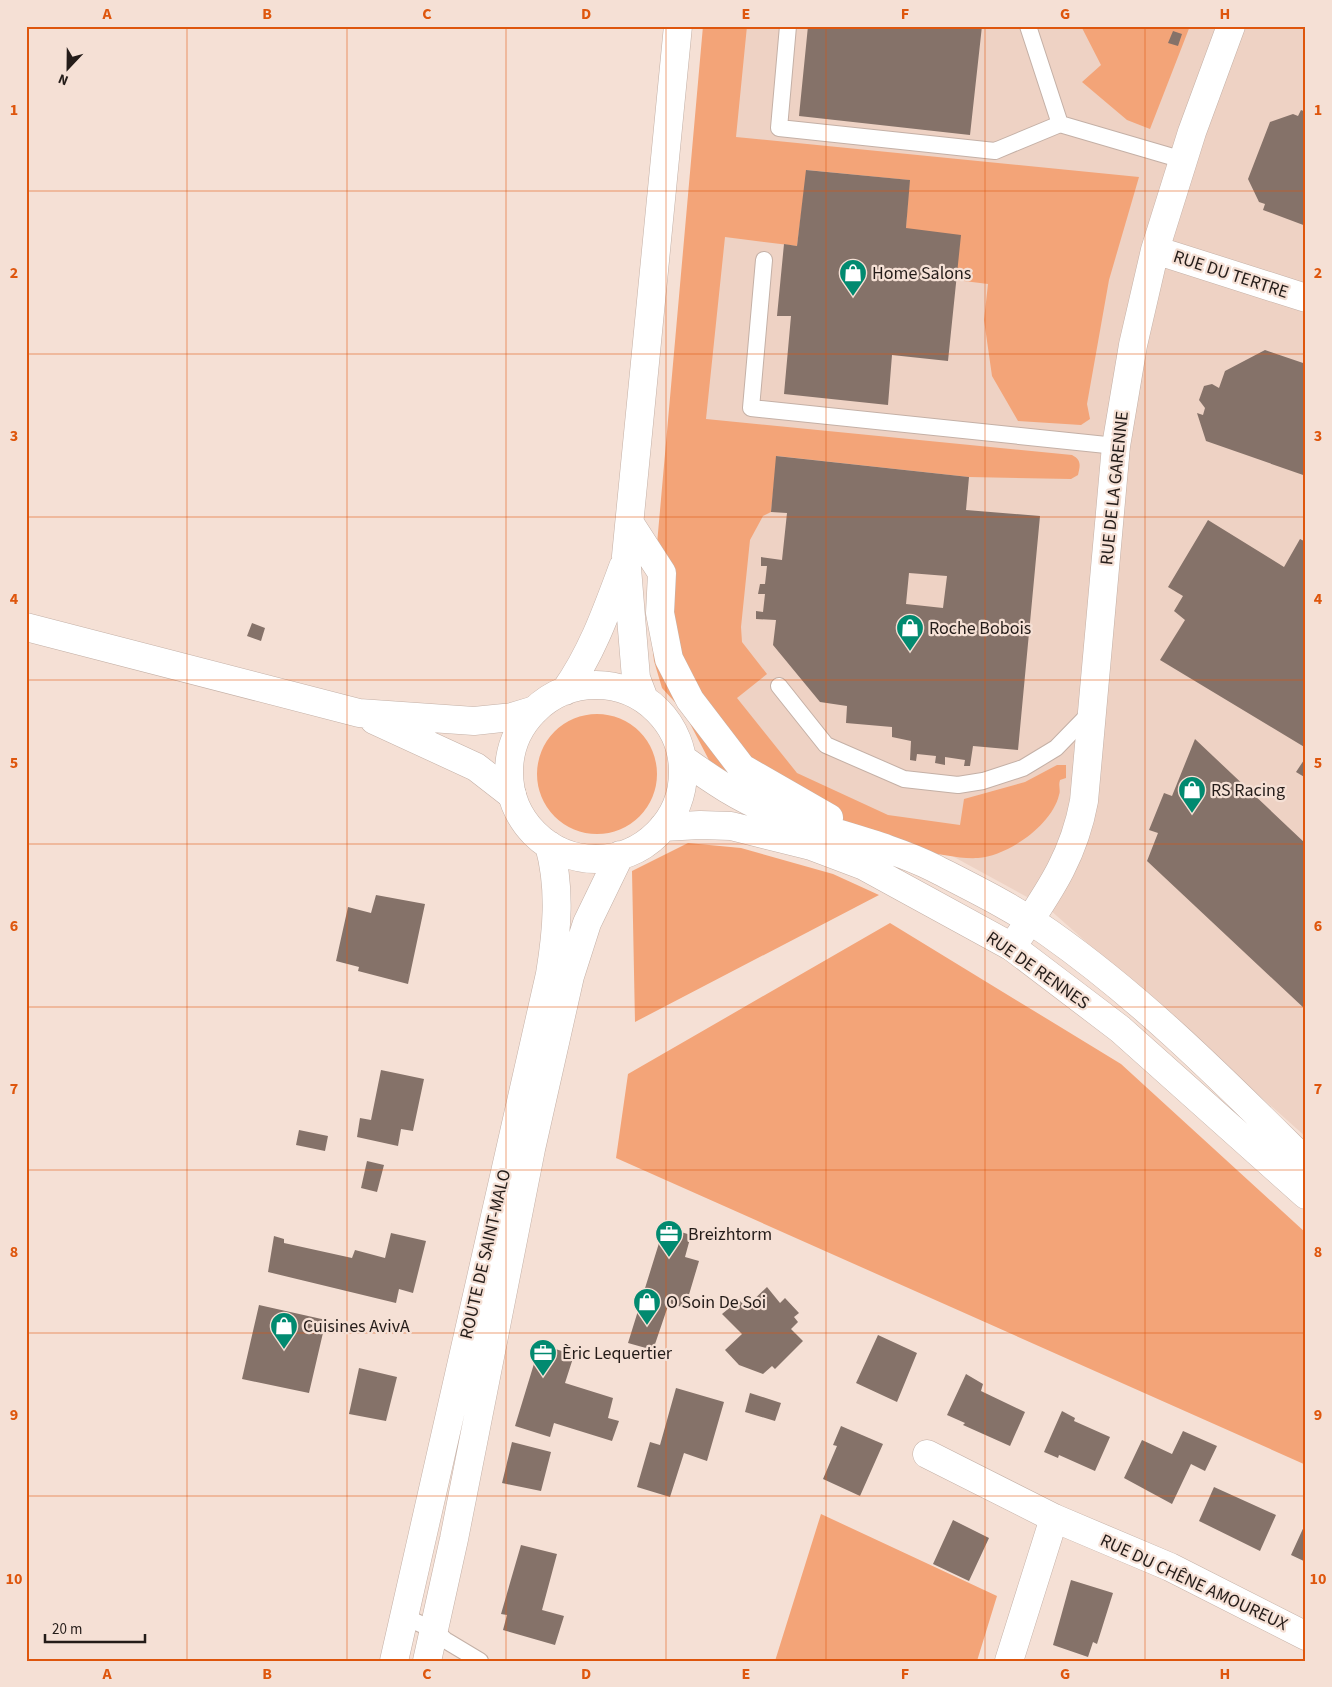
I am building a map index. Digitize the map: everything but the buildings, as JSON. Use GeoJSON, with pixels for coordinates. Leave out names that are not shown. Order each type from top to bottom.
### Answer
{"type":"FeatureCollection","features":[{"type":"Feature","properties":{"kind":"main road"},"geometry":{"type":"LineString","coordinates":[[565,691],[580,670],[602,625],[626,556],[631,524],[678,26]]}},
{"type":"Feature","properties":{"kind":"main road","name":"RUE DE LA GARENNE"},"geometry":{"type":"LineString","coordinates":[[1012,947],[1062,871],[1078,831],[1084,801],[1116,446],[1133,345],[1156,250],[1183,160],[1231,26]]}},
{"type":"Feature","properties":{"kind":"main road","name":"RUE DU TERTRE"},"geometry":{"type":"LineString","coordinates":[[1156,250],[1306,298]]}},
{"type":"Feature","properties":{"kind":"main road"},"geometry":{"type":"LineString","coordinates":[[631,524],[662,573],[660,613],[669,659],[690,700],[742,768],[874,844]]}},
{"type":"Feature","properties":{"kind":"main road"},"geometry":{"type":"LineString","coordinates":[[626,556],[636,678],[644,699]]}},
{"type":"Feature","properties":{"kind":"main road"},"geometry":{"type":"LineString","coordinates":[[26,618],[98,646]]}},
{"type":"Feature","properties":{"kind":"main road"},"geometry":{"type":"LineString","coordinates":[[26,627],[359,713],[476,767],[512,795]]}},
{"type":"Feature","properties":{"kind":"main road"},"geometry":{"type":"LineString","coordinates":[[585,686],[605,686],[625,690],[644,699],[658,711],[678,741],[683,777],[680,795],[674,812],[664,827],[651,840],[620,855],[584,858],[549,845],[526,823],[512,795],[509,772],[512,749],[521,728],[535,710],[549,699],[565,691],[585,686]]}},
{"type":"Feature","properties":{"kind":"main road"},"geometry":{"type":"LineString","coordinates":[[359,713],[474,721],[512,717],[535,710]]}},
{"type":"Feature","properties":{"kind":"main road","name":"RUE DE RENNES"},"geometry":{"type":"LineString","coordinates":[[682,759],[730,792],[774,812],[874,844],[933,868],[1030,921],[1086,960],[1138,1002],[1200,1058],[1306,1162]]}},
{"type":"Feature","properties":{"kind":"main road","name":"RUE DE RENNES"},"geometry":{"type":"LineString","coordinates":[[664,827],[731,826],[811,846],[864,866],[1012,947],[1120,1029],[1306,1195]]}},
{"type":"Feature","properties":{"kind":"main road","name":"ROUTE DE SAINT-MALO"},"geometry":{"type":"LineString","coordinates":[[394,1661],[550,974],[558,910],[556,867],[549,845]]}},
{"type":"Feature","properties":{"kind":"main road","name":"ROUTE DE SAINT-MALO"},"geometry":{"type":"LineString","coordinates":[[427,1661],[454,1539],[531,1149],[570,976],[587,923],[620,855]]}},
{"type":"Feature","properties":{"kind":"main road","name":"RUE DU CHÊNE AMOUREUX"},"geometry":{"type":"LineString","coordinates":[[927,1454],[1054,1518],[1170,1566],[1306,1636]]}},
{"type":"Feature","properties":{"kind":"main road"},"geometry":{"type":"LineString","coordinates":[[1009,1661],[1054,1518]]}},
{"type":"Feature","properties":{"kind":"lane"},"geometry":{"type":"LineString","coordinates":[[788,26],[779,128],[995,151],[1060,124],[1183,160]]}},
{"type":"Feature","properties":{"kind":"lane"},"geometry":{"type":"LineString","coordinates":[[1028,26],[1060,124]]}},
{"type":"Feature","properties":{"kind":"lane"},"geometry":{"type":"LineString","coordinates":[[764,260],[751,408],[1116,446]]}},
{"type":"Feature","properties":{"kind":"lane"},"geometry":{"type":"LineString","coordinates":[[779,686],[826,745],[904,779],[958,785],[983,781],[1023,768],[1056,748],[1092,711]]}},
{"type":"Feature","properties":{"kind":"lane"},"geometry":{"type":"LineString","coordinates":[[403,1616],[434,1630],[445,1640],[480,1661]]}},
{"type":"Feature","properties":{"kind":"shaded area"},"geometry":{"type":"Polygon","coordinates":[[[703,26],[747,26],[736,137],[1139,177],[1109,280],[1087,404],[1090,419],[1081,425],[1018,421],[992,376],[984,320],[988,284],[956,280],[906,228],[909,180],[807,170],[797,246],[725,237],[706,419],[1072,455],[1079,461],[1078,475],[1071,479],[969,477],[777,456],[771,512],[763,516],[750,540],[741,627],[742,642],[767,674],[737,698],[797,773],[888,815],[960,825],[964,799],[1025,782],[1057,765],[1066,765],[1066,778],[1060,780],[1059,795],[1048,817],[1027,837],[1002,852],[990,856],[971,858],[921,851],[749,787],[710,762],[684,712],[662,688],[654,661],[650,623],[703,26]]]}},
{"type":"Feature","properties":{"kind":"shaded area"},"geometry":{"type":"Polygon","coordinates":[[[716,26],[1306,26],[1306,1137],[1049,909],[943,851],[743,756],[671,620],[716,26]]]}},
{"type":"Feature","properties":{"kind":"shaded area"},"geometry":{"type":"Polygon","coordinates":[[[1081,26],[1190,26],[1150,129],[1127,120],[1082,82],[1101,65],[1081,26]]]}},
{"type":"Feature","properties":{"kind":"shaded area"},"geometry":{"type":"Polygon","coordinates":[[[597,714],[620,718],[640,731],[653,751],[657,774],[653,797],[640,817],[620,830],[597,834],[574,830],[554,817],[541,797],[537,774],[541,751],[554,731],[574,718],[597,714]]]}},
{"type":"Feature","properties":{"kind":"shaded area"},"geometry":{"type":"Polygon","coordinates":[[[688,843],[741,848],[833,874],[879,895],[635,1022],[632,871],[688,843]]]}},
{"type":"Feature","properties":{"kind":"shaded area"},"geometry":{"type":"Polygon","coordinates":[[[890,923],[1121,1064],[1306,1233],[1306,1465],[616,1158],[628,1074],[890,923]]]}},
{"type":"Feature","properties":{"kind":"shaded area"},"geometry":{"type":"Polygon","coordinates":[[[821,1514],[997,1596],[977,1661],[775,1661],[821,1514]]]}},
{"type":"Feature","properties":{"kind":"place","name":"Home Salons"},"geometry":{"type":"Point","coordinates":[853,297]}},
{"type":"Feature","properties":{"kind":"place","name":"Roche Bobois"},"geometry":{"type":"Point","coordinates":[910,652]}},
{"type":"Feature","properties":{"kind":"place","name":"RS Racing"},"geometry":{"type":"Point","coordinates":[1192,814]}},
{"type":"Feature","properties":{"kind":"place","name":"Breizhtorm"},"geometry":{"type":"Point","coordinates":[669,1258]}},
{"type":"Feature","properties":{"kind":"place","name":"O Soin De Soi"},"geometry":{"type":"Point","coordinates":[647,1326]}},
{"type":"Feature","properties":{"kind":"place","name":"Cuisines AvivA"},"geometry":{"type":"Point","coordinates":[284,1350]}},
{"type":"Feature","properties":{"kind":"place","name":"Èric Lequertier"},"geometry":{"type":"Point","coordinates":[543,1377]}}]}
